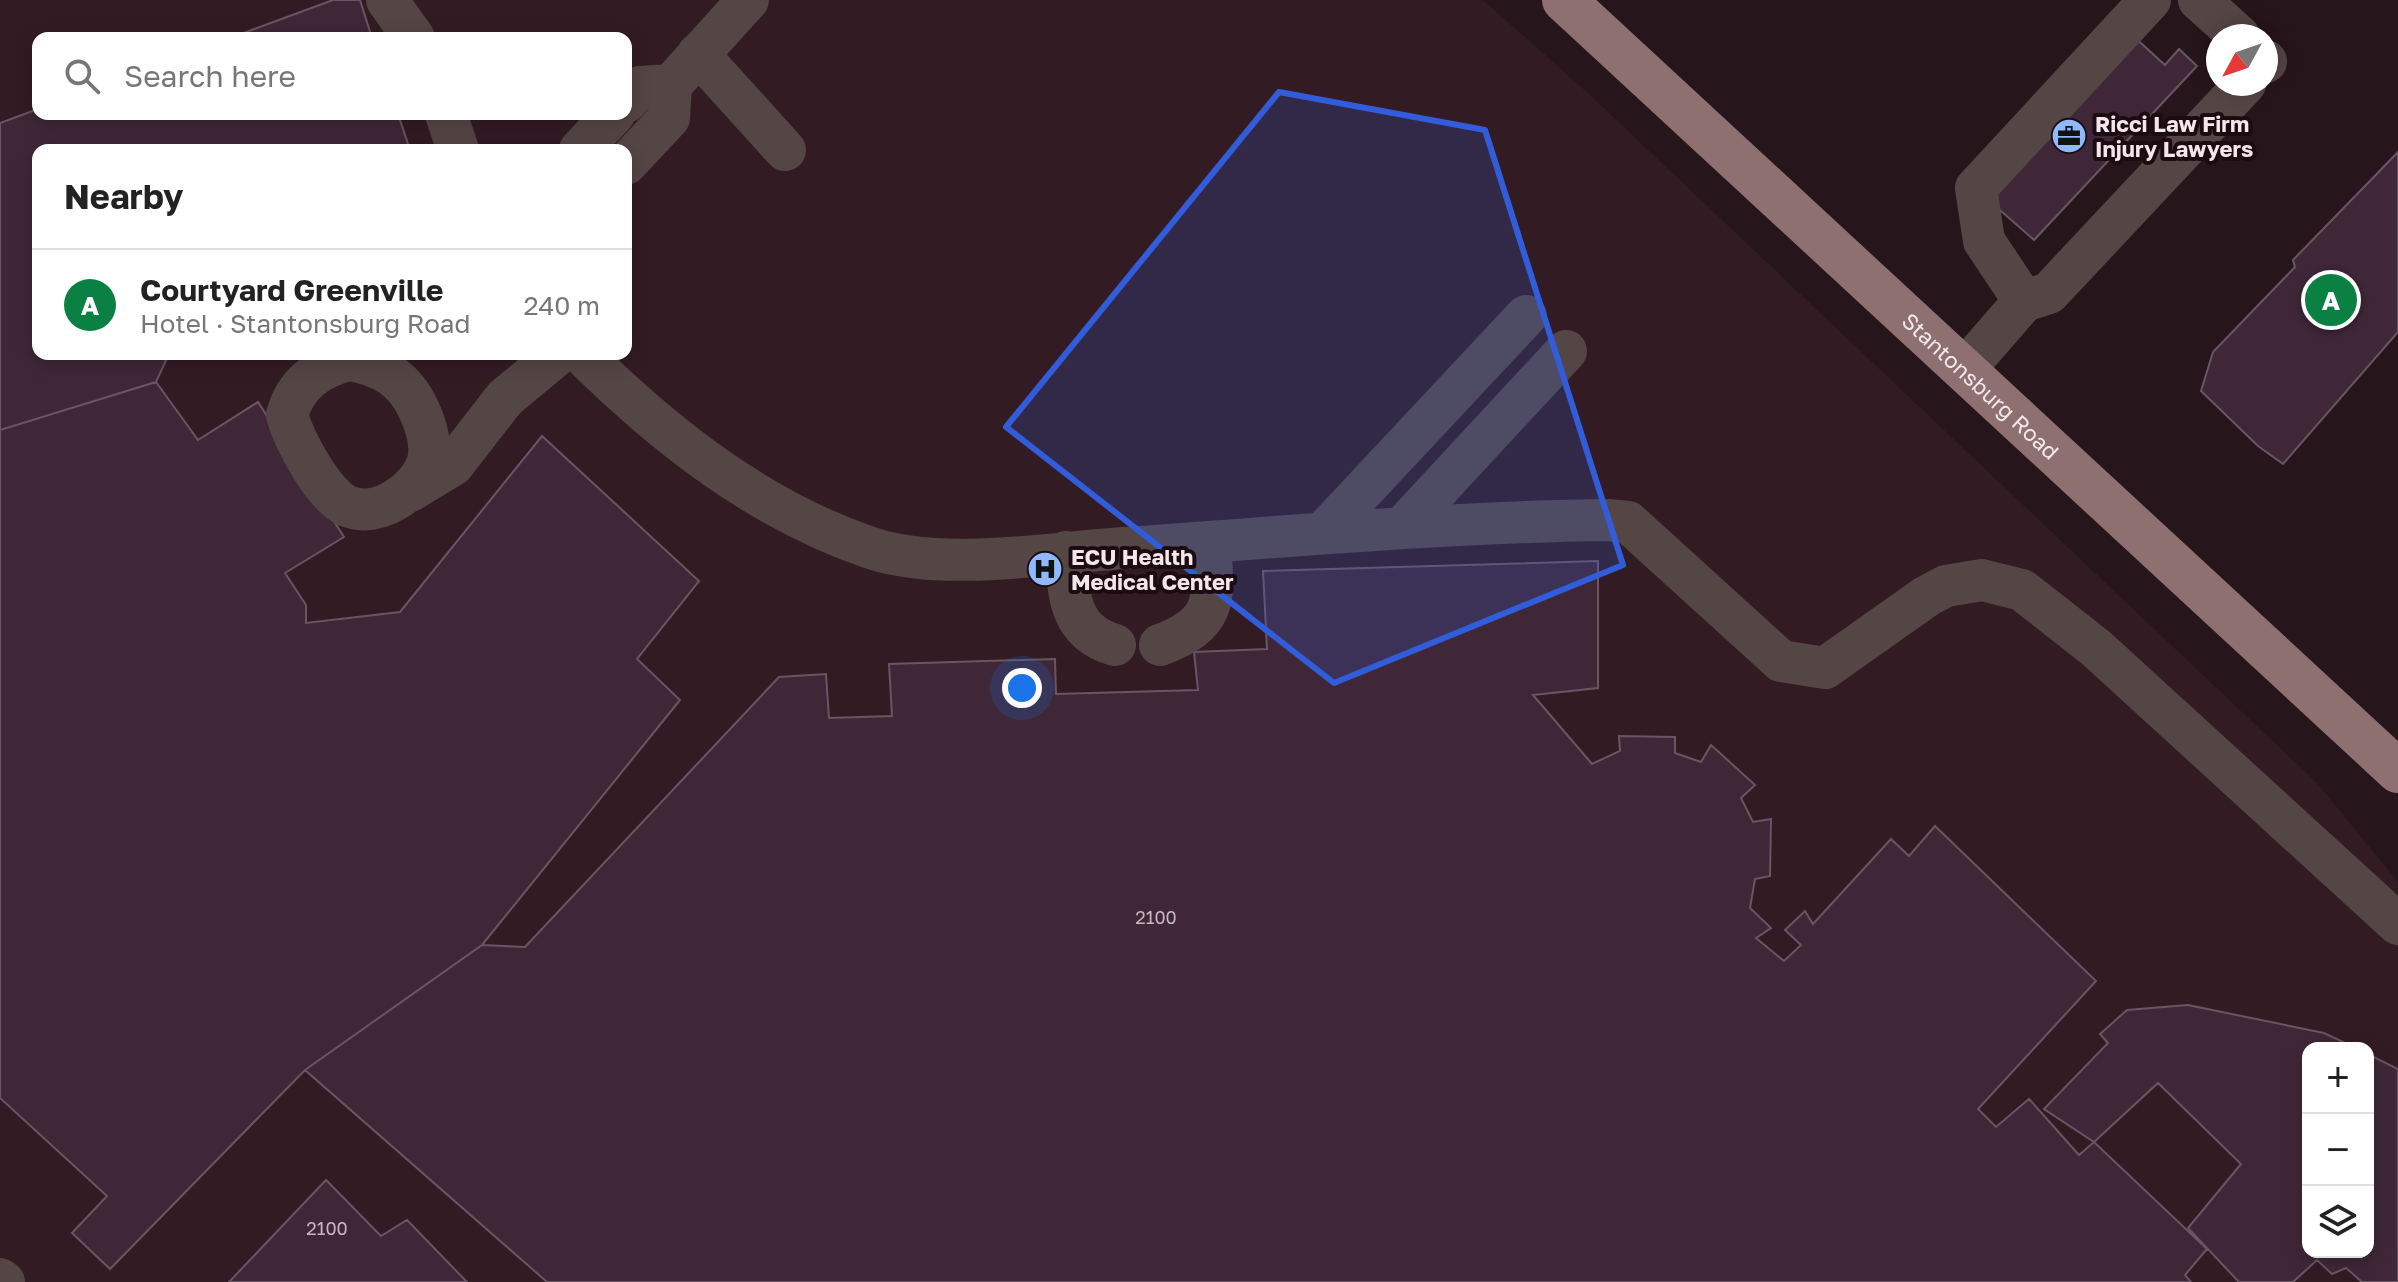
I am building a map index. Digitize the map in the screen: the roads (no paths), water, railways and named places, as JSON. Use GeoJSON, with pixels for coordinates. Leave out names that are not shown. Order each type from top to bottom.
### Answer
{"type":"FeatureCollection","features":[{"type":"Feature","properties":{"kind":"main road","name":"Stantonsburg Road"},"geometry":{"type":"LineString","coordinates":[[1564,0],[2398,771]]}},
{"type":"Feature","properties":{"kind":"lane"},"geometry":{"type":"LineString","coordinates":[[387,0],[410,32]]}},
{"type":"Feature","properties":{"kind":"lane"},"geometry":{"type":"LineString","coordinates":[[632,158],[669,118],[671,85],[748,0]]}},
{"type":"Feature","properties":{"kind":"lane"},"geometry":{"type":"LineString","coordinates":[[2024,301],[1984,241],[1976,188],[2150,0]]}},
{"type":"Feature","properties":{"kind":"lane"},"geometry":{"type":"LineString","coordinates":[[2199,0],[2226,24]]}},
{"type":"Feature","properties":{"kind":"lane"},"geometry":{"type":"LineString","coordinates":[[698,54],[785,150]]}},
{"type":"Feature","properties":{"kind":"lane"},"geometry":{"type":"LineString","coordinates":[[632,96],[640,87],[671,85]]}},
{"type":"Feature","properties":{"kind":"lane"},"geometry":{"type":"LineString","coordinates":[[1964,370],[2024,301],[2049,293],[2234,96]]}},
{"type":"Feature","properties":{"kind":"lane"},"geometry":{"type":"LineString","coordinates":[[448,120],[456,144]]}},
{"type":"Feature","properties":{"kind":"lane"},"geometry":{"type":"LineString","coordinates":[[586,144],[608,120]]}},
{"type":"Feature","properties":{"kind":"lane"},"geometry":{"type":"LineString","coordinates":[[1323,533],[1545,333],[1383,529]]}},
{"type":"Feature","properties":{"kind":"lane"},"geometry":{"type":"LineString","coordinates":[[399,497],[414,485],[428,463],[428,439],[411,393],[394,375],[371,363],[349,360],[334,360],[306,380],[291,399],[287,415],[291,431],[320,477],[349,507],[371,509],[399,497],[453,465],[505,398],[551,360]]}},
{"type":"Feature","properties":{"kind":"lane"},"geometry":{"type":"LineString","coordinates":[[588,360],[639,410],[730,479],[873,549],[953,561],[1383,529],[1597,520],[1628,522],[1781,661],[1825,668],[1946,586],[1982,580],[2022,590],[2096,648],[2398,924]]}},
{"type":"Feature","properties":{"kind":"lane"},"geometry":{"type":"LineString","coordinates":[[1160,645],[1188,634],[1206,614],[1213,587],[1210,542]]}},
{"type":"Feature","properties":{"kind":"lane"},"geometry":{"type":"LineString","coordinates":[[1066,552],[1068,590],[1078,619],[1094,639],[1115,645]]}},
{"type":"Feature","properties":{"kind":"place","name":"Ricci Law Firm Injury Lawyers"},"geometry":{"type":"Point","coordinates":[2069,136]}},
{"type":"Feature","properties":{"kind":"place","name":"Courtyard Greenville"},"geometry":{"type":"Point","coordinates":[2331,300]}},
{"type":"Feature","properties":{"kind":"place","name":"ECU Health Medical Center"},"geometry":{"type":"Point","coordinates":[1045,569]}}]}
